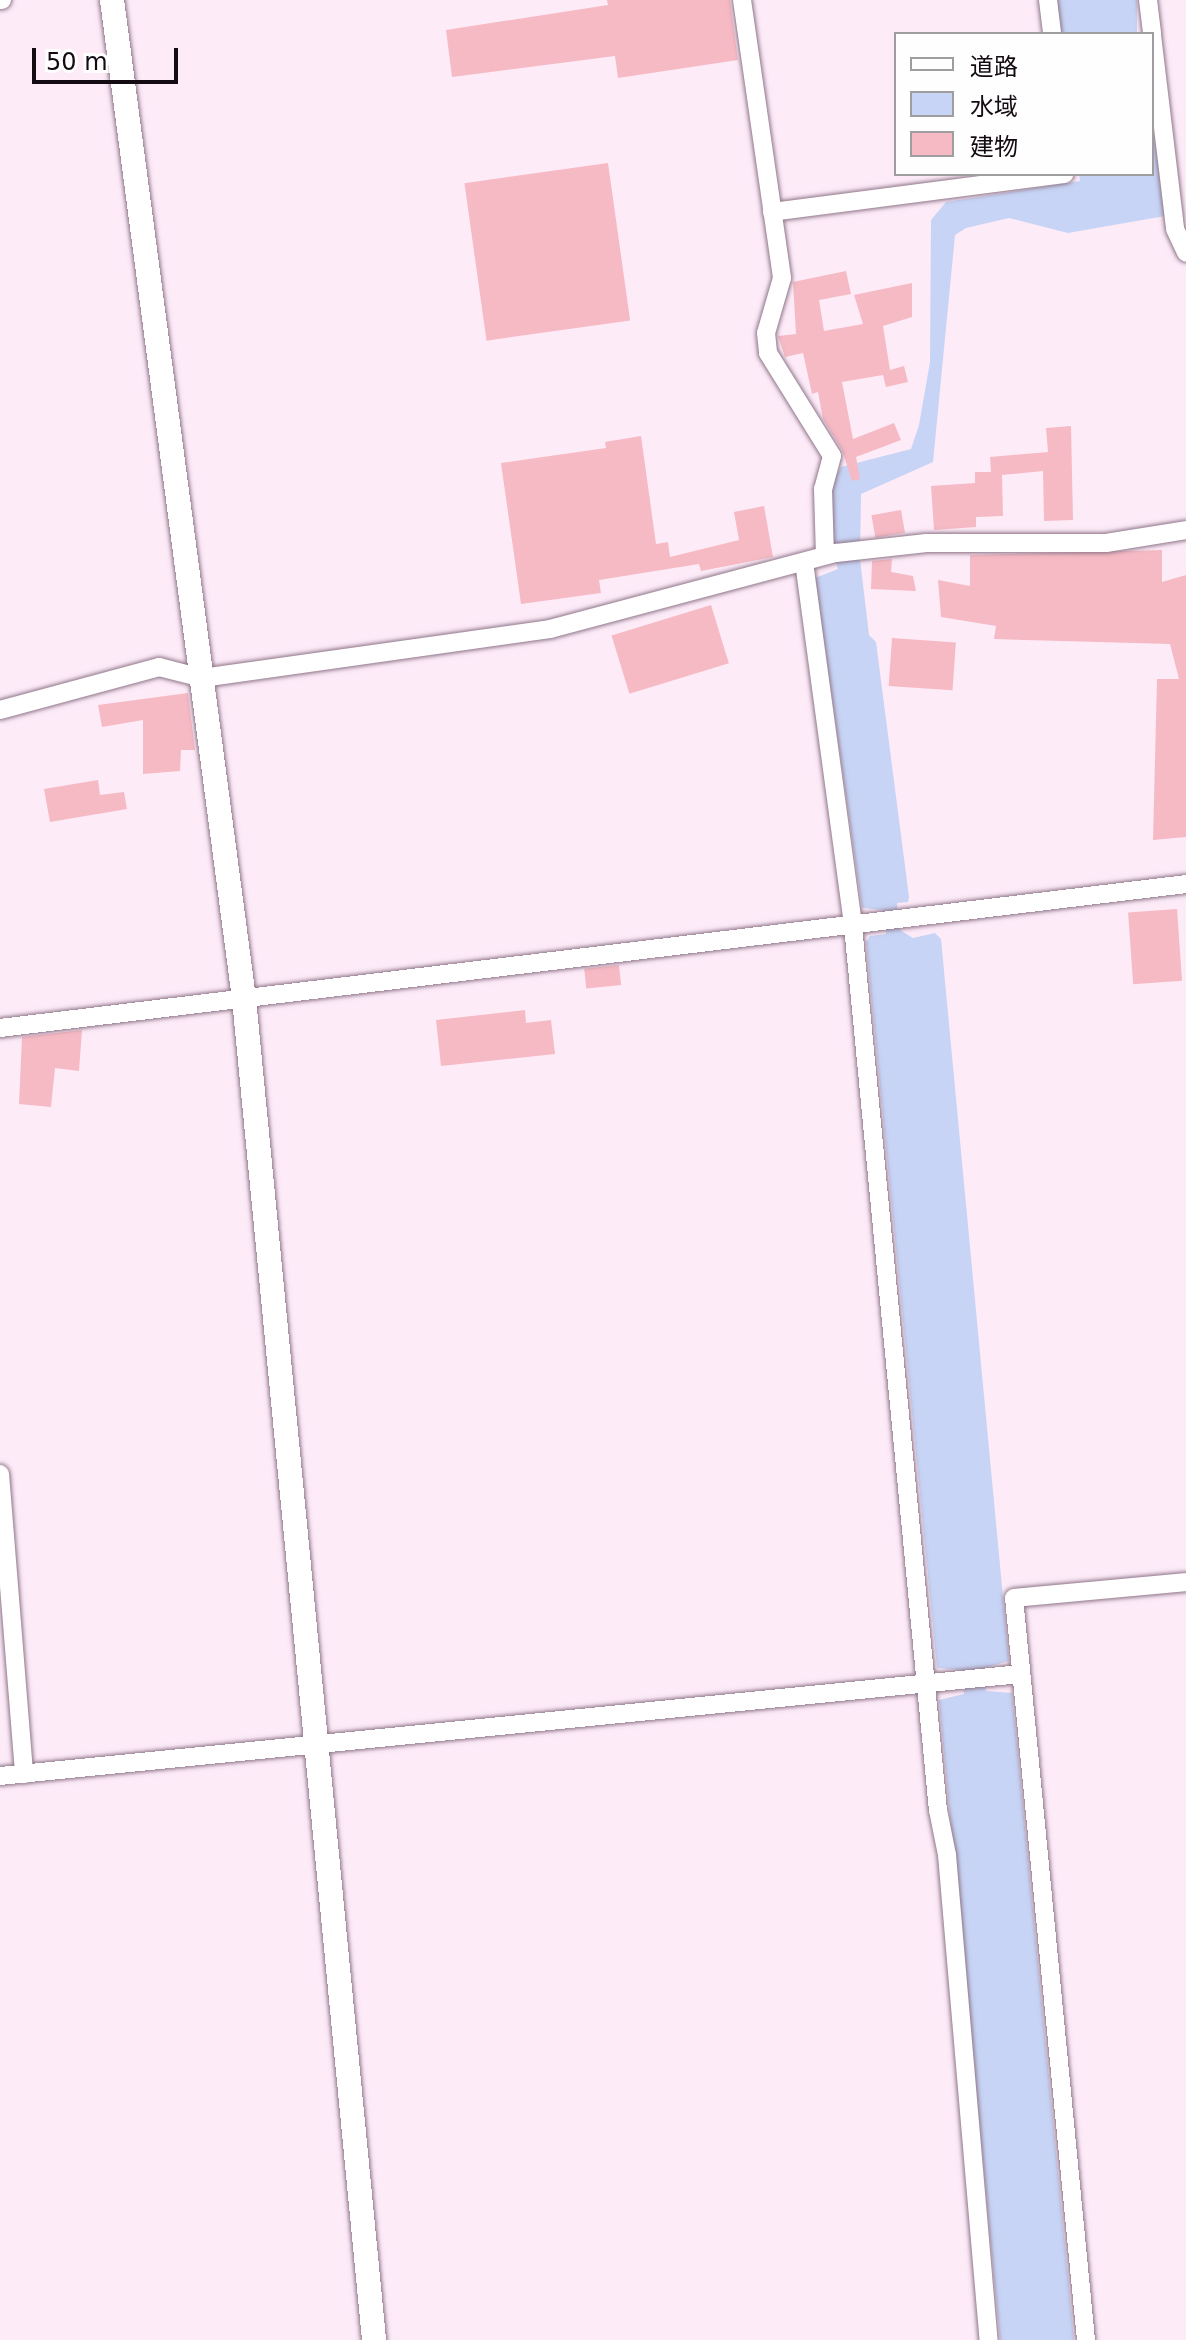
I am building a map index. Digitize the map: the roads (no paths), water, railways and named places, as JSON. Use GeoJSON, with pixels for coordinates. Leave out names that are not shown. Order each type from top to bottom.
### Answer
{"type":"FeatureCollection","features":[{"type":"Feature","properties":{"kind":"street"},"geometry":{"type":"LineString","coordinates":[[112,0],[244,999],[374,2340]]}},
{"type":"Feature","properties":{"kind":"street"},"geometry":{"type":"LineString","coordinates":[[742,0],[782,278],[766,333],[768,353],[832,456],[823,489],[825,555]]}},
{"type":"Feature","properties":{"kind":"street"},"geometry":{"type":"LineString","coordinates":[[1048,0],[1052,32]]}},
{"type":"Feature","properties":{"kind":"street"},"geometry":{"type":"LineString","coordinates":[[1148,0],[1152,32]]}},
{"type":"Feature","properties":{"kind":"street"},"geometry":{"type":"LineString","coordinates":[[1154,51],[1175,229],[1186,253]]}},
{"type":"Feature","properties":{"kind":"street"},"geometry":{"type":"LineString","coordinates":[[772,212],[1050,176]]}},
{"type":"Feature","properties":{"kind":"street"},"geometry":{"type":"LineString","coordinates":[[0,710],[159,667],[202,678],[550,629],[825,555],[926,543],[1106,543],[1186,530]]}},
{"type":"Feature","properties":{"kind":"street"},"geometry":{"type":"LineString","coordinates":[[804,562],[859,926],[932,1683],[989,2340]]}},
{"type":"Feature","properties":{"kind":"street"},"geometry":{"type":"LineString","coordinates":[[0,1028],[1186,884]]}},
{"type":"Feature","properties":{"kind":"street"},"geometry":{"type":"LineString","coordinates":[[0,1474],[24,1774]]}},
{"type":"Feature","properties":{"kind":"street"},"geometry":{"type":"LineString","coordinates":[[1086,2340],[1014,1598],[1186,1582]]}},
{"type":"Feature","properties":{"kind":"street"},"geometry":{"type":"LineString","coordinates":[[0,1776],[1020,1674]]}},
{"type":"Feature","properties":{"kind":"water"},"geometry":{"type":"Polygon","coordinates":[[[1058,0],[1137,0],[1137,32],[1058,32],[1058,0]]]}},
{"type":"Feature","properties":{"kind":"water"},"geometry":{"type":"Polygon","coordinates":[[[1154,132],[1165,216],[1068,233],[1009,218],[966,228],[955,235],[933,462],[861,494],[860,559],[869,635],[876,642],[909,897],[908,902],[897,903],[900,930],[913,938],[935,933],[941,939],[1009,1661],[984,1668],[986,1691],[1012,1693],[1074,2340],[1000,2340],[939,1700],[964,1694],[962,1670],[937,1668],[866,942],[870,936],[886,934],[883,910],[862,908],[815,578],[838,569],[832,549],[830,486],[841,467],[911,449],[919,425],[930,362],[931,220],[946,202],[1080,181],[1079,176],[1154,176],[1154,132]]]}}]}
